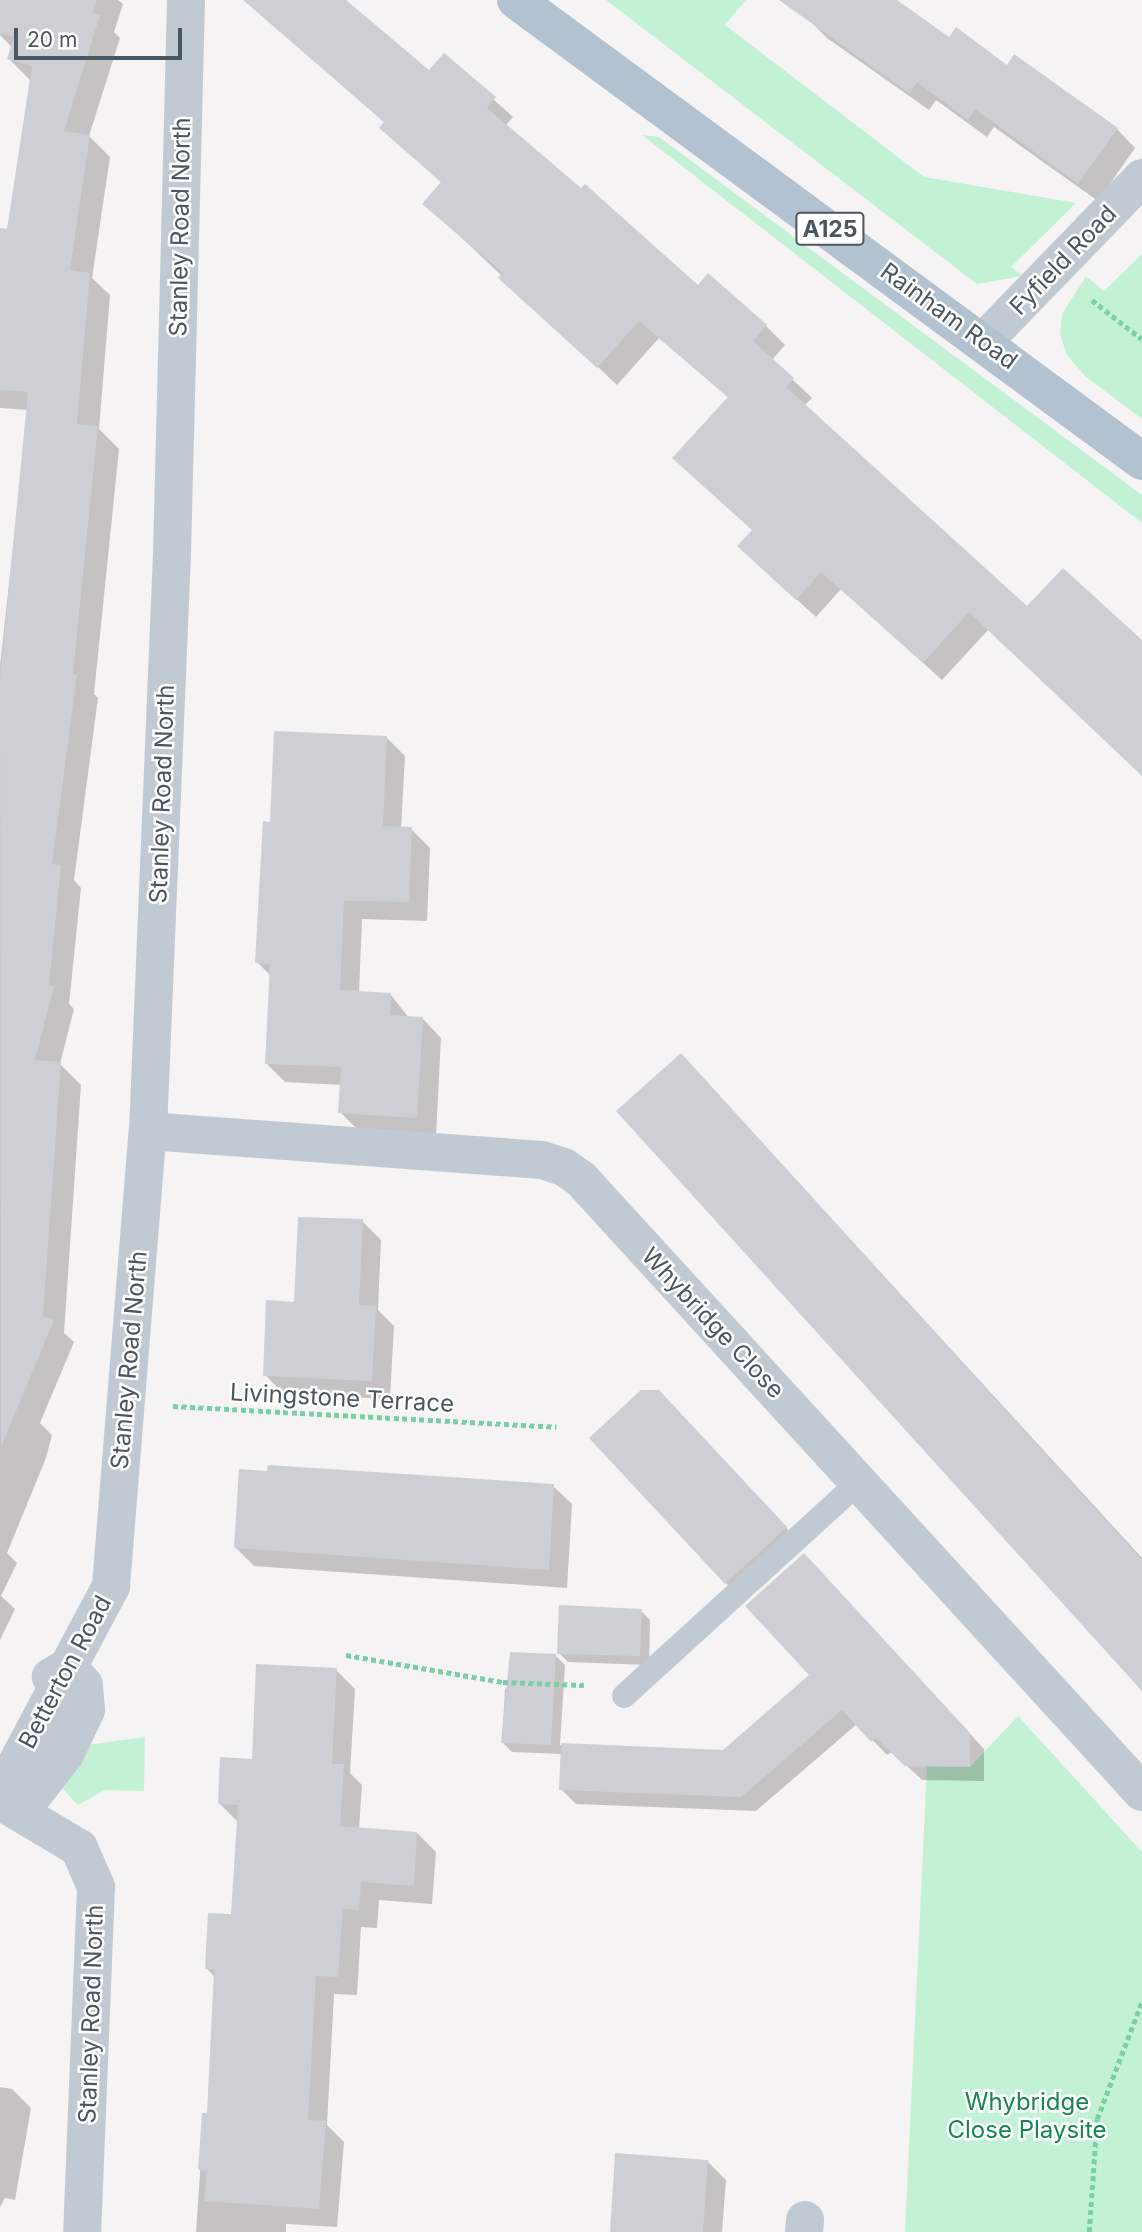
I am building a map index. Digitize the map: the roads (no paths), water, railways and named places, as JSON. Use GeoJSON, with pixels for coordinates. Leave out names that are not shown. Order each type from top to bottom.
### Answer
{"type":"FeatureCollection","features":[{"type":"Feature","properties":{"kind":"main road","name":"Rainham Road"},"geometry":{"type":"LineString","coordinates":[[516,0],[984,341],[1142,461]]}},
{"type":"Feature","properties":{"kind":"street","name":"Stanley Road North"},"geometry":{"type":"LineString","coordinates":[[111,1586],[148,1131],[172,554],[186,0]]}},
{"type":"Feature","properties":{"kind":"street","name":"Fyfield Road"},"geometry":{"type":"LineString","coordinates":[[984,341],[1142,178]]}},
{"type":"Feature","properties":{"kind":"street","name":"Whybridge Close"},"geometry":{"type":"LineString","coordinates":[[148,1131],[542,1160],[564,1167],[581,1179],[1142,1792]]}},
{"type":"Feature","properties":{"kind":"street","name":"Betterton Road"},"geometry":{"type":"LineString","coordinates":[[0,1799],[111,1586]]}},
{"type":"Feature","properties":{"kind":"street"},"geometry":{"type":"LineString","coordinates":[[0,1756],[30,1693],[68,1667]]}},
{"type":"Feature","properties":{"kind":"street","name":"Stanley Road North"},"geometry":{"type":"LineString","coordinates":[[0,1799],[79,1848],[96,1887],[82,2232]]}},
{"type":"Feature","properties":{"kind":"lane"},"geometry":{"type":"LineString","coordinates":[[631,1692],[859,1482]]}},
{"type":"Feature","properties":{"kind":"park label","name":"Whybridge Close Playsite"},"geometry":{"type":"Point","coordinates":[1027,2116]}}]}
